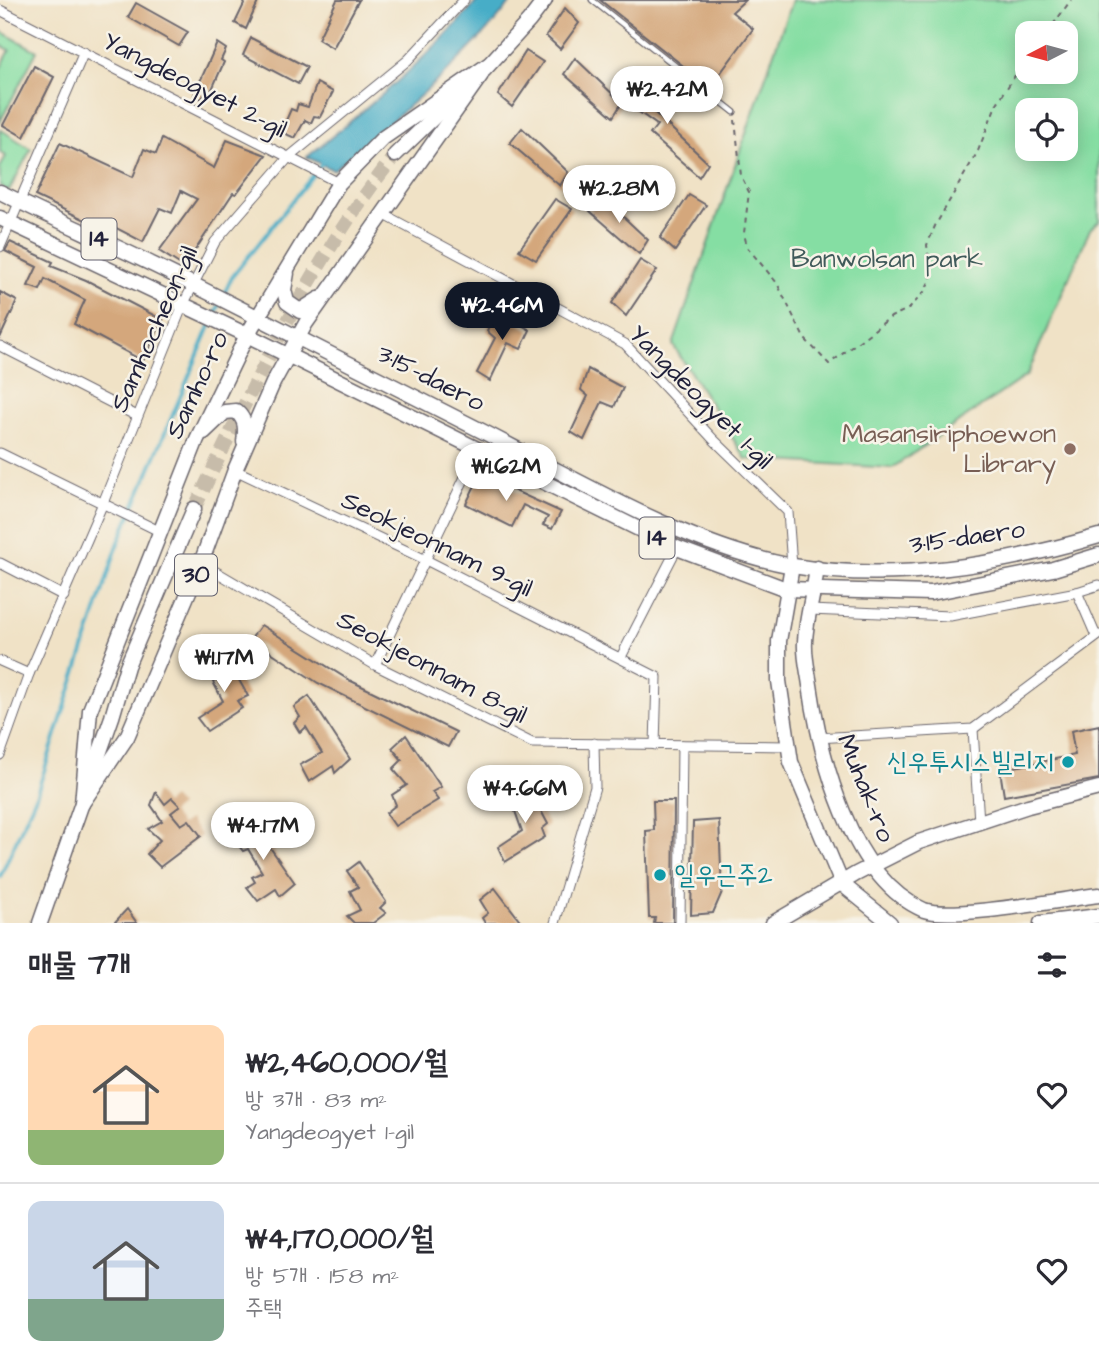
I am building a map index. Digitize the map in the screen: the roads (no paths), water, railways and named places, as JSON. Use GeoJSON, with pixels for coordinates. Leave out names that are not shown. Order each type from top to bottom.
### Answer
{"type":"FeatureCollection","features":[{"type":"Feature","properties":{"kind":"main road","name":"Samho-ro"},"geometry":{"type":"LineString","coordinates":[[395,155],[488,65],[529,22],[545,0]]}},
{"type":"Feature","properties":{"kind":"main road","name":"Samho-ro"},"geometry":{"type":"LineString","coordinates":[[82,804],[90,710],[157,530],[243,333],[289,265],[335,181],[383,138],[488,65]]}},
{"type":"Feature","properties":{"kind":"main road","name":"Samho-ro"},"geometry":{"type":"LineString","coordinates":[[82,804],[127,737],[201,563],[243,450],[287,358],[328,291],[488,65]]}},
{"type":"Feature","properties":{"kind":"main road","name":"3·15-daero"},"geometry":{"type":"LineString","coordinates":[[0,192],[196,286],[623,503],[724,549],[792,566],[928,571],[1050,551],[1099,536]]}},
{"type":"Feature","properties":{"kind":"main road","name":"3·15-daero"},"geometry":{"type":"LineString","coordinates":[[6,221],[185,308],[243,333],[287,358],[677,548],[786,589],[932,593],[1053,569],[1099,555]]}},
{"type":"Feature","properties":{"kind":"main road"},"geometry":{"type":"LineString","coordinates":[[289,265],[284,289],[287,302],[300,311],[311,306],[328,291]]}},
{"type":"Feature","properties":{"kind":"main road"},"geometry":{"type":"LineString","coordinates":[[197,439],[225,412],[236,411],[243,418],[246,428],[243,450]]}},
{"type":"Feature","properties":{"kind":"main road","name":"Samho-ro"},"geometry":{"type":"LineString","coordinates":[[40,923],[127,666],[194,509]]}},
{"type":"Feature","properties":{"kind":"main road"},"geometry":{"type":"LineString","coordinates":[[792,566],[779,641],[779,681],[787,746],[799,785],[842,884],[890,923]]}},
{"type":"Feature","properties":{"kind":"main road","name":"Muhak-ro"},"geometry":{"type":"LineString","coordinates":[[817,568],[804,644],[817,738],[852,833],[872,866],[907,900],[926,911],[964,912],[1099,894]]}},
{"type":"Feature","properties":{"kind":"main road"},"geometry":{"type":"LineString","coordinates":[[773,923],[919,842],[1099,788]]}},
{"type":"Feature","properties":{"kind":"main road"},"geometry":{"type":"LineString","coordinates":[[1041,923],[1099,916]]}},
{"type":"Feature","properties":{"kind":"street","name":"Samhocheon-gil"},"geometry":{"type":"LineString","coordinates":[[0,755],[29,674],[107,505],[138,416],[215,242],[293,159],[408,60],[464,0]]}},
{"type":"Feature","properties":{"kind":"street","name":"Yangdeogyet 2-gil"},"geometry":{"type":"LineString","coordinates":[[0,10],[335,181]]}},
{"type":"Feature","properties":{"kind":"street"},"geometry":{"type":"LineString","coordinates":[[0,247],[6,221],[21,202],[84,52]]}},
{"type":"Feature","properties":{"kind":"street","name":"Yangdeogyet 1-gil"},"geometry":{"type":"LineString","coordinates":[[383,214],[625,344],[713,439],[788,512],[792,566]]}},
{"type":"Feature","properties":{"kind":"street"},"geometry":{"type":"LineString","coordinates":[[0,346],[138,416]]}},
{"type":"Feature","properties":{"kind":"street"},"geometry":{"type":"LineString","coordinates":[[375,665],[478,450]]}},
{"type":"Feature","properties":{"kind":"street"},"geometry":{"type":"LineString","coordinates":[[0,453],[157,530]]}},
{"type":"Feature","properties":{"kind":"street","name":"Seokjeonnam 9-gil"},"geometry":{"type":"LineString","coordinates":[[235,470],[424,559],[657,677],[655,745]]}},
{"type":"Feature","properties":{"kind":"street"},"geometry":{"type":"LineString","coordinates":[[621,657],[677,548]]}},
{"type":"Feature","properties":{"kind":"street"},"geometry":{"type":"LineString","coordinates":[[0,563],[64,596]]}},
{"type":"Feature","properties":{"kind":"street","name":"Seokjeonnam 8-gil"},"geometry":{"type":"LineString","coordinates":[[201,563],[375,665],[532,743],[787,746]]}},
{"type":"Feature","properties":{"kind":"street"},"geometry":{"type":"LineString","coordinates":[[810,610],[950,616],[1077,592],[1099,585]]}},
{"type":"Feature","properties":{"kind":"street"},"geometry":{"type":"LineString","coordinates":[[817,738],[973,729],[1098,636],[1077,592]]}},
{"type":"Feature","properties":{"kind":"street"},"geometry":{"type":"LineString","coordinates":[[0,661],[29,674]]}},
{"type":"Feature","properties":{"kind":"street"},"geometry":{"type":"LineString","coordinates":[[973,729],[979,822]]}},
{"type":"Feature","properties":{"kind":"street"},"geometry":{"type":"LineString","coordinates":[[555,923],[595,787],[594,743]]}},
{"type":"Feature","properties":{"kind":"street"},"geometry":{"type":"LineString","coordinates":[[680,923],[682,745]]}},
{"type":"Feature","properties":{"kind":"lane"},"geometry":{"type":"LineString","coordinates":[[592,0],[734,113]]}},
{"type":"Feature","properties":{"kind":"water"},"geometry":{"type":"Polygon","coordinates":[[[478,0],[513,0],[450,68],[333,170],[307,157],[418,63],[478,0]]]}},
{"type":"Feature","properties":{"kind":"waterway"},"geometry":{"type":"LineString","coordinates":[[224,294],[232,277],[324,161]]}},
{"type":"Feature","properties":{"kind":"waterway"},"geometry":{"type":"LineString","coordinates":[[214,317],[221,301]]}},
{"type":"Feature","properties":{"kind":"waterway"},"geometry":{"type":"LineString","coordinates":[[0,877],[36,796],[118,544],[211,324]]}},
{"type":"Feature","properties":{"kind":"tunnel"},"geometry":{"type":"LineString","coordinates":[[194,509],[261,371],[309,282],[364,196],[395,155]]}},
{"type":"Feature","properties":{"kind":"place","name":"Masansiriphoewon Library"},"geometry":{"type":"Point","coordinates":[1070,449]}},
{"type":"Feature","properties":{"kind":"place","name":"신우투시스빌리지"},"geometry":{"type":"Point","coordinates":[1068,762]}},
{"type":"Feature","properties":{"kind":"place","name":"일우근주2"},"geometry":{"type":"Point","coordinates":[660,875]}},
{"type":"Feature","properties":{"kind":"park label","name":"Banwolsan park"},"geometry":{"type":"Point","coordinates":[887,259]}}]}
